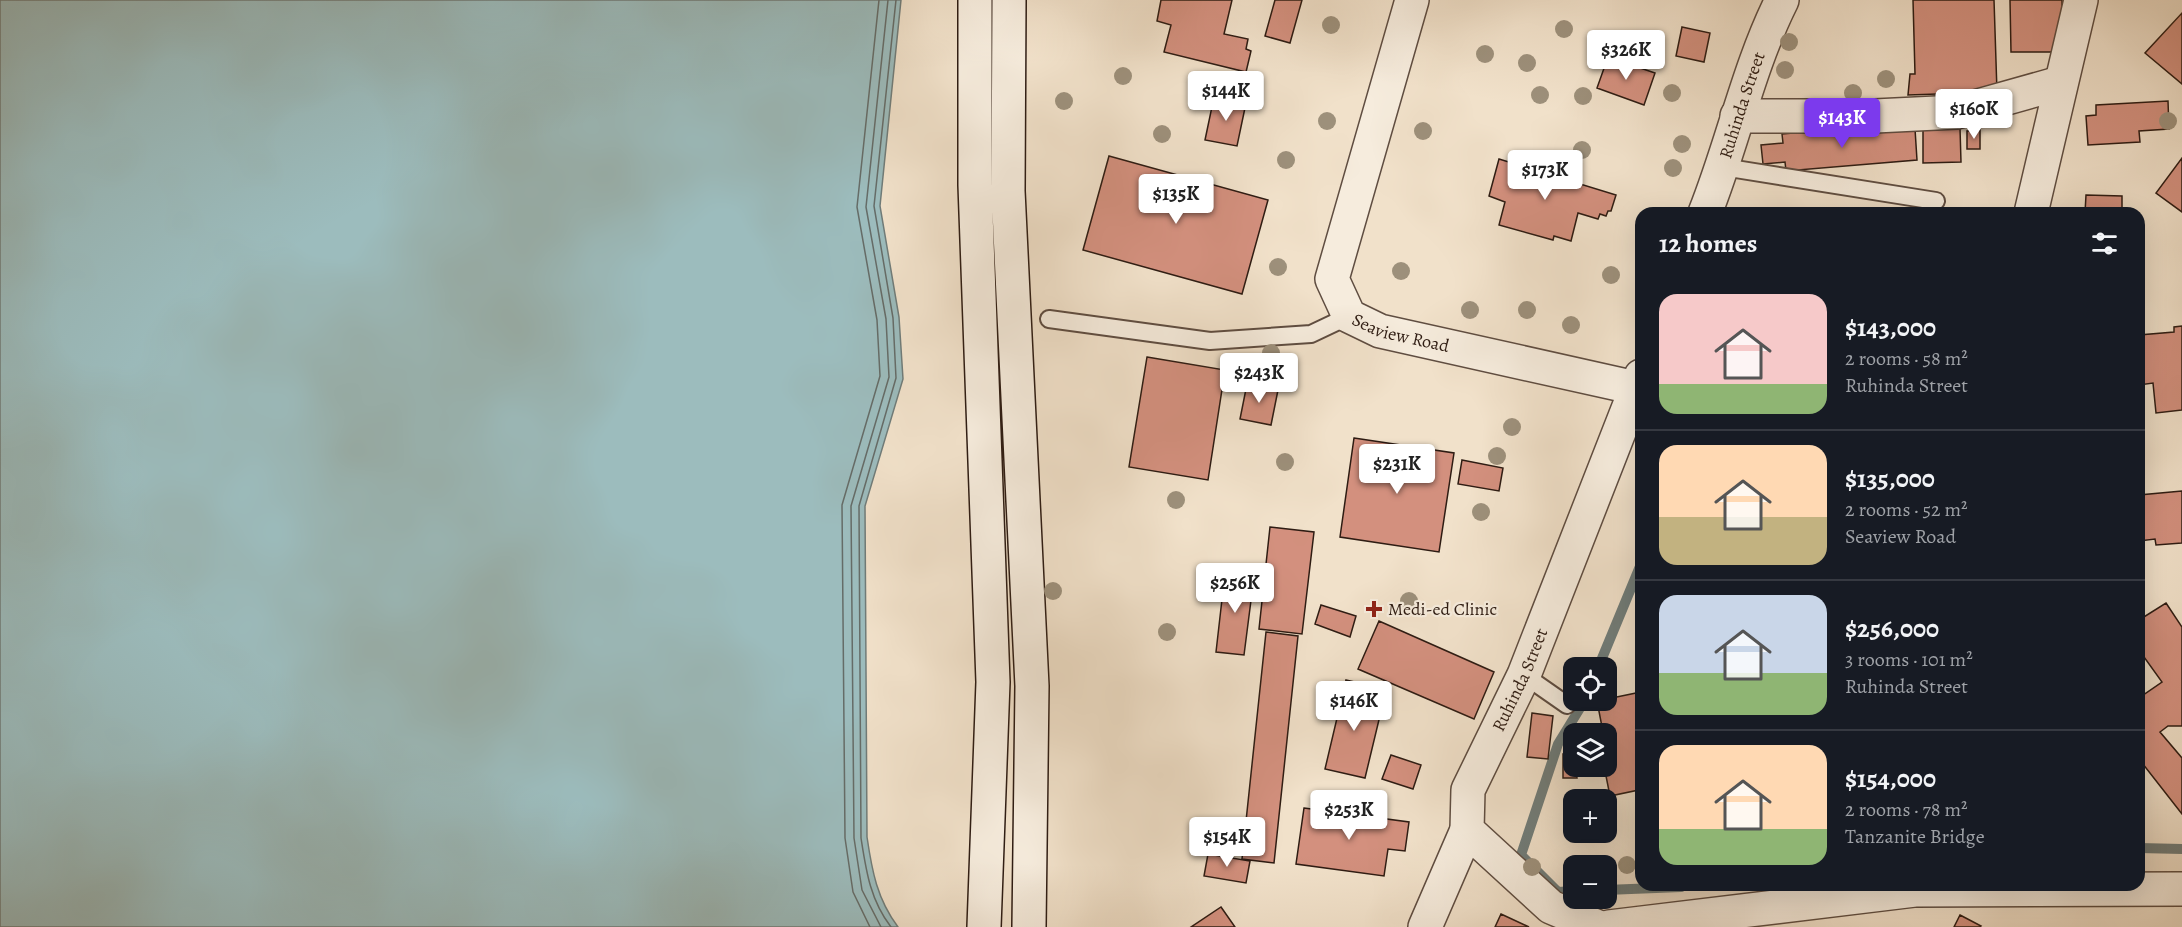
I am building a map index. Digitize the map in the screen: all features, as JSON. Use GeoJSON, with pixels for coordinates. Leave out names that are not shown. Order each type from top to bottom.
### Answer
{"type":"FeatureCollection","features":[{"type":"Feature","properties":{"kind":"street"},"geometry":{"type":"LineString","coordinates":[[975,0],[975,185],[993,682],[985,911]]}},
{"type":"Feature","properties":{"kind":"street"},"geometry":{"type":"LineString","coordinates":[[1009,0],[1008,191],[1032,686],[1029,916]]}},
{"type":"Feature","properties":{"kind":"street","name":"Seaview Road"},"geometry":{"type":"LineString","coordinates":[[1412,0],[1332,279],[1349,316],[1380,331],[1635,381]]}},
{"type":"Feature","properties":{"kind":"street","name":"Ruhinda Street"},"geometry":{"type":"LineString","coordinates":[[1707,207],[1723,167],[1737,116],[1765,33],[1782,0]]}},
{"type":"Feature","properties":{"kind":"street"},"geometry":{"type":"LineString","coordinates":[[2032,207],[2081,0]]}},
{"type":"Feature","properties":{"kind":"street"},"geometry":{"type":"LineString","coordinates":[[1737,116],[1875,116],[1957,112],[2060,83]]}},
{"type":"Feature","properties":{"kind":"street","name":"Ruhinda Street"},"geometry":{"type":"LineString","coordinates":[[1467,830],[1468,790],[1524,675],[1635,392]]}},
{"type":"Feature","properties":{"kind":"street"},"geometry":{"type":"LineString","coordinates":[[1425,927],[1467,830],[1551,907],[1598,927]]}},
{"type":"Feature","properties":{"kind":"street"},"geometry":{"type":"LineString","coordinates":[[2145,888],[2182,888]]}},
{"type":"Feature","properties":{"kind":"street"},"geometry":{"type":"LineString","coordinates":[[1609,927],[1907,891]]}},
{"type":"Feature","properties":{"kind":"lane"},"geometry":{"type":"LineString","coordinates":[[1723,167],[1935,201]]}},
{"type":"Feature","properties":{"kind":"lane"},"geometry":{"type":"LineString","coordinates":[[1049,319],[1210,341],[1311,334],[1349,316]]}},
{"type":"Feature","properties":{"kind":"lane"},"geometry":{"type":"LineString","coordinates":[[1524,675],[1563,702]]}},
{"type":"Feature","properties":{"kind":"water"},"geometry":{"type":"Polygon","coordinates":[[[0,0],[901,0],[880,206],[899,317],[903,379],[865,506],[867,837],[876,884],[885,906],[898,927],[0,927],[0,0]]]}},
{"type":"Feature","properties":{"kind":"building"},"geometry":{"type":"Polygon","coordinates":[[[1161,0],[1232,0],[1224,34],[1248,39],[1246,49],[1251,51],[1246,72],[1164,52],[1171,25],[1157,21],[1161,0]]]}},
{"type":"Feature","properties":{"kind":"building"},"geometry":{"type":"Polygon","coordinates":[[[1275,0],[1302,0],[1290,43],[1265,36],[1275,0]]]}},
{"type":"Feature","properties":{"kind":"building"},"geometry":{"type":"Polygon","coordinates":[[[1913,0],[1994,0],[1997,92],[1908,95],[1910,74],[1915,74],[1913,0]]]}},
{"type":"Feature","properties":{"kind":"building"},"geometry":{"type":"Polygon","coordinates":[[[2010,0],[2062,0],[2063,52],[2011,52],[2010,0]]]}},
{"type":"Feature","properties":{"kind":"building"},"geometry":{"type":"Polygon","coordinates":[[[2182,13],[2182,84],[2145,53],[2182,13]]]}},
{"type":"Feature","properties":{"kind":"building"},"geometry":{"type":"Polygon","coordinates":[[[1682,27],[1710,33],[1704,62],[1676,56],[1682,27]]]}},
{"type":"Feature","properties":{"kind":"building"},"geometry":{"type":"Polygon","coordinates":[[[1608,57],[1655,73],[1644,105],[1597,88],[1608,57]]]}},
{"type":"Feature","properties":{"kind":"building"},"geometry":{"type":"Polygon","coordinates":[[[1214,97],[1246,103],[1237,146],[1205,140],[1214,97]]]}},
{"type":"Feature","properties":{"kind":"building"},"geometry":{"type":"Polygon","coordinates":[[[2168,101],[2169,129],[2139,131],[2140,142],[2088,145],[2086,116],[2096,115],[2096,105],[2168,101]]]}},
{"type":"Feature","properties":{"kind":"building"},"geometry":{"type":"Polygon","coordinates":[[[1862,128],[1915,129],[1917,160],[1786,171],[1785,162],[1763,164],[1761,145],[1783,143],[1782,134],[1838,129],[1838,136],[1863,134],[1862,128]]]}},
{"type":"Feature","properties":{"kind":"building"},"geometry":{"type":"Polygon","coordinates":[[[1960,128],[1961,162],[1923,163],[1923,129],[1960,128]]]}},
{"type":"Feature","properties":{"kind":"building"},"geometry":{"type":"Polygon","coordinates":[[[1980,130],[1980,149],[1967,149],[1967,131],[1980,130]]]}},
{"type":"Feature","properties":{"kind":"building"},"geometry":{"type":"Polygon","coordinates":[[[1109,156],[1268,200],[1242,294],[1083,250],[1109,156]]]}},
{"type":"Feature","properties":{"kind":"building"},"geometry":{"type":"Polygon","coordinates":[[[2182,158],[2182,212],[2156,193],[2182,158]]]}},
{"type":"Feature","properties":{"kind":"building"},"geometry":{"type":"Polygon","coordinates":[[[1499,159],[1616,195],[1611,211],[1608,211],[1606,216],[1600,214],[1598,219],[1578,213],[1571,241],[1554,236],[1553,240],[1499,225],[1505,202],[1489,196],[1499,159]]]}},
{"type":"Feature","properties":{"kind":"building"},"geometry":{"type":"Polygon","coordinates":[[[2086,195],[2122,196],[2122,207],[2085,207],[2086,195]]]}},
{"type":"Feature","properties":{"kind":"building"},"geometry":{"type":"Polygon","coordinates":[[[2182,326],[2182,410],[2156,413],[2153,383],[2145,384],[2145,334],[2174,332],[2174,327],[2182,326]]]}},
{"type":"Feature","properties":{"kind":"building"},"geometry":{"type":"Polygon","coordinates":[[[2182,326],[2182,410],[2156,413],[2153,383],[2145,384],[2145,334],[2174,332],[2174,327],[2182,326]]]}},
{"type":"Feature","properties":{"kind":"building"},"geometry":{"type":"Polygon","coordinates":[[[1147,357],[1225,370],[1208,480],[1129,467],[1147,357]]]}},
{"type":"Feature","properties":{"kind":"building"},"geometry":{"type":"Polygon","coordinates":[[[1247,384],[1278,390],[1271,425],[1240,419],[1247,384]]]}},
{"type":"Feature","properties":{"kind":"building"},"geometry":{"type":"Polygon","coordinates":[[[1354,438],[1454,453],[1439,552],[1340,537],[1354,438]]]}},
{"type":"Feature","properties":{"kind":"building"},"geometry":{"type":"Polygon","coordinates":[[[1462,460],[1503,468],[1499,491],[1458,484],[1462,460]]]}},
{"type":"Feature","properties":{"kind":"building"},"geometry":{"type":"Polygon","coordinates":[[[2182,491],[2182,543],[2156,545],[2155,539],[2145,540],[2145,494],[2182,491]]]}},
{"type":"Feature","properties":{"kind":"building"},"geometry":{"type":"Polygon","coordinates":[[[2182,491],[2182,543],[2156,545],[2155,539],[2145,540],[2145,494],[2182,491]]]}},
{"type":"Feature","properties":{"kind":"building"},"geometry":{"type":"Polygon","coordinates":[[[1270,527],[1314,532],[1302,634],[1259,629],[1270,527]]]}},
{"type":"Feature","properties":{"kind":"building"},"geometry":{"type":"Polygon","coordinates":[[[1225,573],[1254,577],[1244,655],[1216,652],[1225,573]]]}},
{"type":"Feature","properties":{"kind":"building"},"geometry":{"type":"Polygon","coordinates":[[[2166,603],[2182,627],[2182,726],[2168,726],[2160,732],[2182,758],[2182,814],[2145,767],[2145,694],[2162,682],[2145,658],[2145,616],[2166,603]]]}},
{"type":"Feature","properties":{"kind":"building"},"geometry":{"type":"Polygon","coordinates":[[[1321,605],[1356,616],[1350,637],[1315,624],[1321,605]]]}},
{"type":"Feature","properties":{"kind":"building","name":"Medi-ed Clinic"},"geometry":{"type":"Polygon","coordinates":[[[1379,621],[1494,672],[1474,719],[1358,669],[1379,621]]]}},
{"type":"Feature","properties":{"kind":"building"},"geometry":{"type":"Polygon","coordinates":[[[1266,632],[1298,636],[1274,863],[1242,859],[1266,632]]]}},
{"type":"Feature","properties":{"kind":"building"},"geometry":{"type":"Polygon","coordinates":[[[1346,680],[1368,685],[1365,699],[1383,703],[1365,778],[1325,769],[1346,680]]]}},
{"type":"Feature","properties":{"kind":"building"},"geometry":{"type":"Polygon","coordinates":[[[1635,693],[1635,791],[1617,795],[1617,789],[1609,789],[1606,777],[1617,777],[1617,723],[1601,723],[1599,711],[1617,711],[1617,697],[1635,693]]]}},
{"type":"Feature","properties":{"kind":"building"},"geometry":{"type":"Polygon","coordinates":[[[1532,713],[1553,716],[1548,759],[1527,757],[1532,713]]]}},
{"type":"Feature","properties":{"kind":"building"},"geometry":{"type":"Polygon","coordinates":[[[1391,755],[1421,765],[1413,789],[1382,779],[1391,755]]]}},
{"type":"Feature","properties":{"kind":"building"},"geometry":{"type":"Polygon","coordinates":[[[1304,808],[1409,822],[1405,851],[1388,849],[1384,876],[1296,864],[1304,808]]]}},
{"type":"Feature","properties":{"kind":"building"},"geometry":{"type":"Polygon","coordinates":[[[1208,854],[1250,861],[1246,883],[1204,876],[1208,854]]]}},
{"type":"Feature","properties":{"kind":"building"},"geometry":{"type":"Polygon","coordinates":[[[1221,907],[1235,927],[1191,927],[1221,907]]]}},
{"type":"Feature","properties":{"kind":"building"},"geometry":{"type":"Polygon","coordinates":[[[1501,914],[1529,927],[1495,927],[1501,914]]]}},
{"type":"Feature","properties":{"kind":"building"},"geometry":{"type":"Polygon","coordinates":[[[1960,915],[1981,926],[1954,927],[1960,915]]]}},
{"type":"Feature","properties":{"kind":"waterway"},"geometry":{"type":"LineString","coordinates":[[1603,657],[1635,579]]}},
{"type":"Feature","properties":{"kind":"waterway"},"geometry":{"type":"LineString","coordinates":[[1563,892],[1558,892],[1521,855],[1558,744],[1578,711]]}},
{"type":"Feature","properties":{"kind":"waterway"},"geometry":{"type":"LineString","coordinates":[[2145,848],[2182,849]]}},
{"type":"Feature","properties":{"kind":"waterway"},"geometry":{"type":"LineString","coordinates":[[1617,890],[1635,889]]}},
{"type":"Feature","properties":{"kind":"place","name":"Medi-ed Clinic"},"geometry":{"type":"Point","coordinates":[1374,609]}}]}
